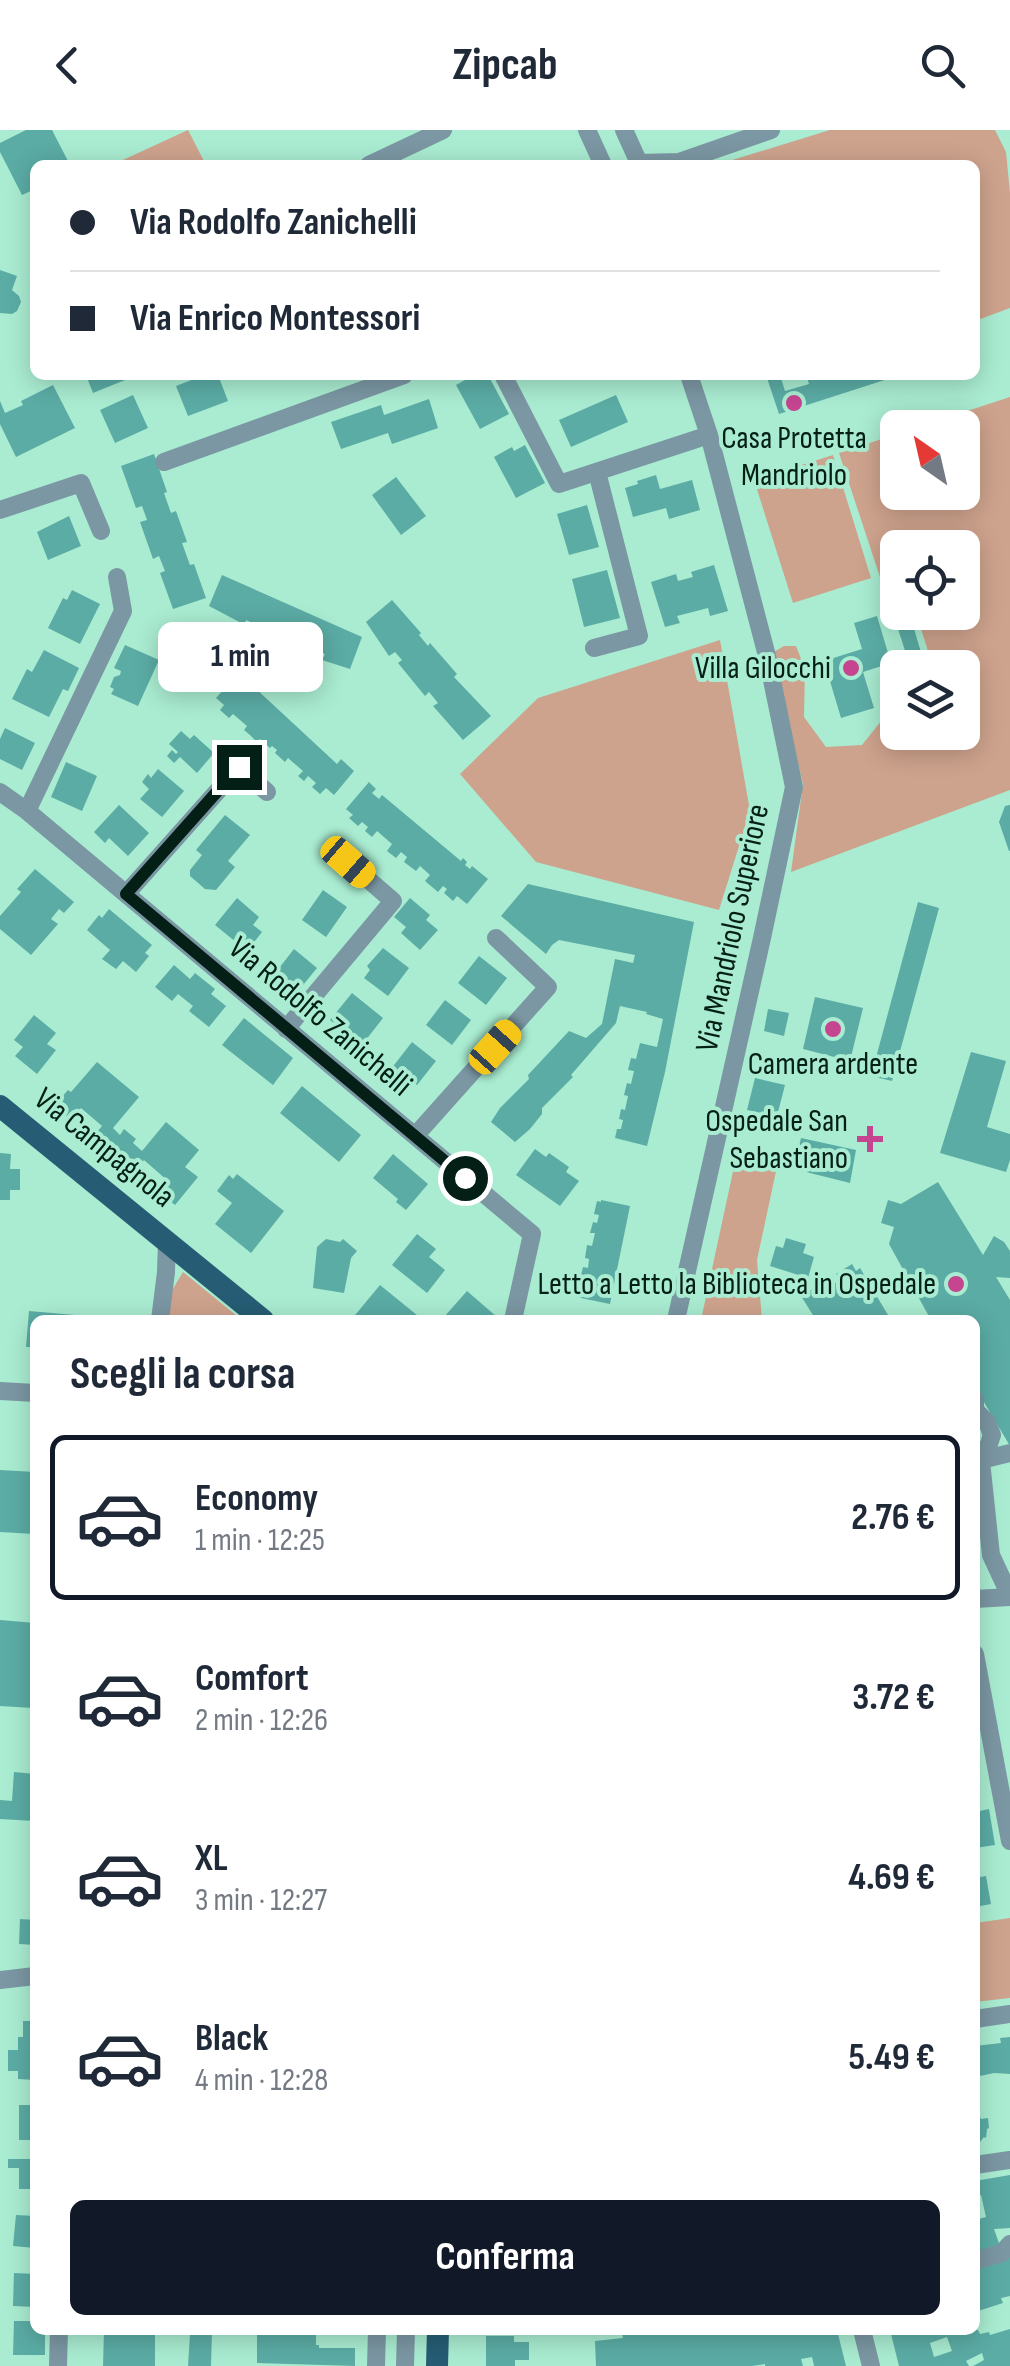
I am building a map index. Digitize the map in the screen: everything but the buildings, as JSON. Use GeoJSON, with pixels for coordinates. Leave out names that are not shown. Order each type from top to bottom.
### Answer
{"type":"FeatureCollection","features":[{"type":"Feature","properties":{"kind":"main road","name":"Via Campagnola"},"geometry":{"type":"LineString","coordinates":[[3,1110],[257,1315]]}},
{"type":"Feature","properties":{"kind":"main road"},"geometry":{"type":"LineString","coordinates":[[437,2366],[438,2335]]}},
{"type":"Feature","properties":{"kind":"street"},"geometry":{"type":"LineString","coordinates":[[381,160],[444,130]]}},
{"type":"Feature","properties":{"kind":"street"},"geometry":{"type":"LineString","coordinates":[[588,130],[601,160]]}},
{"type":"Feature","properties":{"kind":"street"},"geometry":{"type":"LineString","coordinates":[[624,130],[638,160]]}},
{"type":"Feature","properties":{"kind":"street"},"geometry":{"type":"LineString","coordinates":[[686,160],[772,130]]}},
{"type":"Feature","properties":{"kind":"street"},"geometry":{"type":"LineString","coordinates":[[164,462],[390,380]]}},
{"type":"Feature","properties":{"kind":"street"},"geometry":{"type":"LineString","coordinates":[[506,380],[560,484],[709,435]]}},
{"type":"Feature","properties":{"kind":"street","name":"Via Mandriolo Superiore"},"geometry":{"type":"LineString","coordinates":[[677,1315],[794,787],[767,656],[692,380]]}},
{"type":"Feature","properties":{"kind":"street"},"geometry":{"type":"LineString","coordinates":[[594,648],[640,636],[597,472]]}},
{"type":"Feature","properties":{"kind":"street"},"geometry":{"type":"LineString","coordinates":[[0,510],[81,483],[101,531]]}},
{"type":"Feature","properties":{"kind":"street"},"geometry":{"type":"LineString","coordinates":[[27,811],[123,611],[117,577]]}},
{"type":"Feature","properties":{"kind":"street"},"geometry":{"type":"LineString","coordinates":[[126,894],[239,767],[267,792]]}},
{"type":"Feature","properties":{"kind":"street","name":"Via Rodolfo Zanichelli"},"geometry":{"type":"LineString","coordinates":[[0,792],[532,1234],[514,1315]]}},
{"type":"Feature","properties":{"kind":"street"},"geometry":{"type":"LineString","coordinates":[[286,1028],[393,901],[348,862]]}},
{"type":"Feature","properties":{"kind":"street"},"geometry":{"type":"LineString","coordinates":[[415,1136],[548,987],[496,938]]}},
{"type":"Feature","properties":{"kind":"street","name":"Via Campagnola"},"geometry":{"type":"LineString","coordinates":[[161,1315],[166,1272],[176,1248]]}},
{"type":"Feature","properties":{"kind":"street"},"geometry":{"type":"LineString","coordinates":[[0,1390],[30,1392]]}},
{"type":"Feature","properties":{"kind":"street"},"geometry":{"type":"LineString","coordinates":[[980,1415],[988,1422],[992,1435],[980,1454]]}},
{"type":"Feature","properties":{"kind":"street"},"geometry":{"type":"LineString","coordinates":[[980,1455],[1010,1454]]}},
{"type":"Feature","properties":{"kind":"street"},"geometry":{"type":"LineString","coordinates":[[980,1463],[991,1555],[1010,1597],[980,1599]]}},
{"type":"Feature","properties":{"kind":"street"},"geometry":{"type":"LineString","coordinates":[[980,1681],[1010,1841]]}},
{"type":"Feature","properties":{"kind":"street"},"geometry":{"type":"LineString","coordinates":[[0,1980],[30,1977]]}},
{"type":"Feature","properties":{"kind":"street"},"geometry":{"type":"LineString","coordinates":[[980,2018],[1010,2014]]}},
{"type":"Feature","properties":{"kind":"street"},"geometry":{"type":"LineString","coordinates":[[980,2164],[1010,2160]]}},
{"type":"Feature","properties":{"kind":"street"},"geometry":{"type":"LineString","coordinates":[[980,2260],[1002,2253],[1010,2244]]}},
{"type":"Feature","properties":{"kind":"street"},"geometry":{"type":"LineString","coordinates":[[58,2366],[59,2335]]}},
{"type":"Feature","properties":{"kind":"street"},"geometry":{"type":"LineString","coordinates":[[376,2366],[377,2335]]}},
{"type":"Feature","properties":{"kind":"street"},"geometry":{"type":"LineString","coordinates":[[405,2366],[406,2335]]}},
{"type":"Feature","properties":{"kind":"street"},"geometry":{"type":"LineString","coordinates":[[863,2335],[871,2366]]}},
{"type":"Feature","properties":{"kind":"shaded area"},"geometry":{"type":"Polygon","coordinates":[[[188,130],[203,160],[123,160],[188,130]]]}},
{"type":"Feature","properties":{"kind":"shaded area"},"geometry":{"type":"Polygon","coordinates":[[[830,130],[995,130],[1006,152],[1010,193],[1010,308],[980,319],[980,160],[732,160],[830,130]]]}},
{"type":"Feature","properties":{"kind":"shaded area"},"geometry":{"type":"Polygon","coordinates":[[[1010,397],[1010,790],[791,872],[803,784],[772,653],[784,646],[796,646],[805,669],[804,717],[826,747],[862,745],[880,722],[880,750],[980,750],[980,650],[928,650],[921,630],[980,630],[980,530],[880,530],[880,577],[839,453],[880,440],[880,510],[980,510],[980,410],[970,410],[1010,397]]]}},
{"type":"Feature","properties":{"kind":"shaded area"},"geometry":{"type":"Polygon","coordinates":[[[833,455],[871,578],[793,603],[754,480],[833,455]]]}},
{"type":"Feature","properties":{"kind":"shaded area"},"geometry":{"type":"Polygon","coordinates":[[[720,640],[750,811],[719,910],[536,862],[460,774],[538,698],[720,640]]]}},
{"type":"Feature","properties":{"kind":"shaded area"},"geometry":{"type":"Polygon","coordinates":[[[737,1153],[778,1162],[757,1260],[762,1315],[702,1315],[737,1153]]]}},
{"type":"Feature","properties":{"kind":"shaded area"},"geometry":{"type":"Polygon","coordinates":[[[183,1272],[236,1315],[167,1315],[171,1292],[183,1272]]]}},
{"type":"Feature","properties":{"kind":"shaded area"},"geometry":{"type":"Polygon","coordinates":[[[1010,1918],[1010,1998],[980,2001],[980,1922],[1010,1918]]]}},
{"type":"Feature","properties":{"kind":"place","name":"Casa Protetta Mandriolo"},"geometry":{"type":"Point","coordinates":[794,403]}},
{"type":"Feature","properties":{"kind":"place","name":"Villa Gilocchi"},"geometry":{"type":"Point","coordinates":[851,668]}},
{"type":"Feature","properties":{"kind":"place","name":"Camera ardente"},"geometry":{"type":"Point","coordinates":[833,1029]}},
{"type":"Feature","properties":{"kind":"place","name":"Ospedale San Sebastiano"},"geometry":{"type":"Point","coordinates":[870,1139]}},
{"type":"Feature","properties":{"kind":"place","name":"Letto a Letto la Biblioteca in Ospedale"},"geometry":{"type":"Point","coordinates":[956,1284]}},
{"type":"Feature","properties":{"kind":"route"},"geometry":{"type":"LineString","coordinates":[[239,767],[126,894],[465,1178]]}}]}
